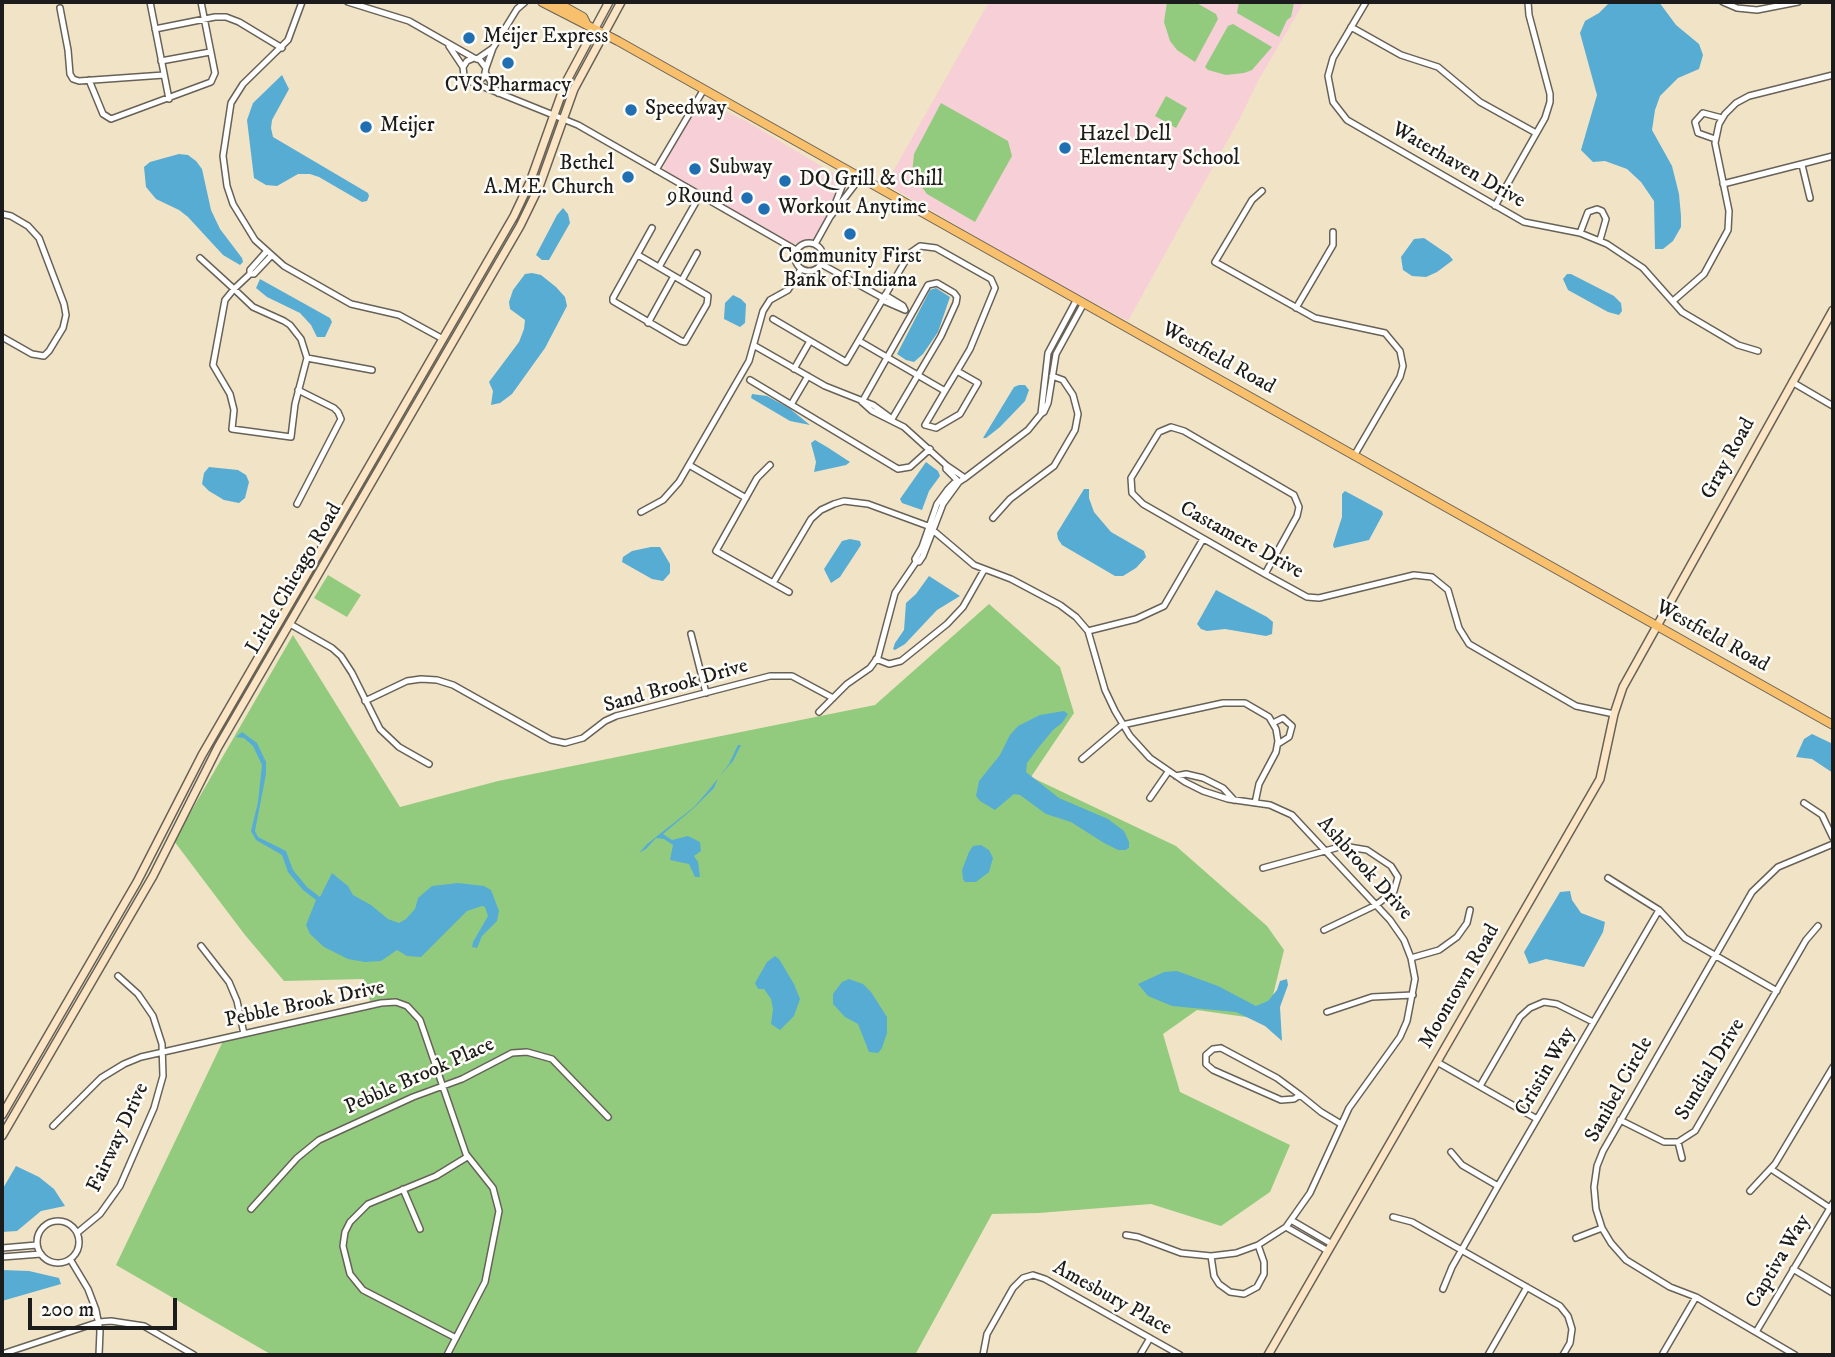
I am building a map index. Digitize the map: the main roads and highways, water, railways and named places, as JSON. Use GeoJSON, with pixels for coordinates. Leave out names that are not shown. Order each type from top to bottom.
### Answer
{"type":"FeatureCollection","features":[{"type":"Feature","properties":{"kind":"main road","name":"Westfield Road"},"geometry":{"type":"LineString","coordinates":[[542,2],[590,25],[1833,725]]}},
{"type":"Feature","properties":{"kind":"main road","name":"Westfield Road"},"geometry":{"type":"LineString","coordinates":[[556,2],[583,17],[590,25]]}},
{"type":"Feature","properties":{"kind":"main road","name":"Little Chicago Road"},"geometry":{"type":"LineString","coordinates":[[2,1115],[138,882],[202,755],[520,204],[590,25],[609,2]]}},
{"type":"Feature","properties":{"kind":"main road","name":"Little Chicago Road"},"geometry":{"type":"LineString","coordinates":[[2,1136],[147,886],[208,765],[520,226],[539,187],[581,74],[621,2]]}},
{"type":"Feature","properties":{"kind":"main road","name":"Gray Road"},"geometry":{"type":"LineString","coordinates":[[1658,626],[1833,310]]}},
{"type":"Feature","properties":{"kind":"main road","name":"Moontown Road"},"geometry":{"type":"LineString","coordinates":[[1268,1355],[1600,779],[1614,714],[1623,687],[1658,626]]}},
{"type":"Feature","properties":{"kind":"water"},"geometry":{"type":"Polygon","coordinates":[[[1610,2],[1659,2],[1676,25],[1699,44],[1703,55],[1699,69],[1678,78],[1660,96],[1655,110],[1652,130],[1672,166],[1681,216],[1681,227],[1673,241],[1663,249],[1655,249],[1654,201],[1641,182],[1627,169],[1605,161],[1593,162],[1581,150],[1597,95],[1580,33],[1585,21],[1599,13],[1610,2]]]}},
{"type":"Feature","properties":{"kind":"water"},"geometry":{"type":"Polygon","coordinates":[[[282,75],[289,89],[272,120],[273,137],[368,193],[367,201],[362,202],[310,174],[298,174],[277,186],[266,185],[254,178],[247,120],[253,103],[282,75]]]}},
{"type":"Feature","properties":{"kind":"water"},"geometry":{"type":"Polygon","coordinates":[[[179,154],[188,155],[202,169],[211,210],[220,229],[242,258],[240,265],[223,255],[188,217],[156,199],[146,187],[144,167],[150,162],[179,154]]]}},
{"type":"Feature","properties":{"kind":"water"},"geometry":{"type":"Polygon","coordinates":[[[563,208],[570,223],[549,260],[542,260],[536,255],[563,208]]]}},
{"type":"Feature","properties":{"kind":"water"},"geometry":{"type":"Polygon","coordinates":[[[1424,238],[1453,260],[1426,277],[1412,276],[1403,270],[1401,257],[1414,239],[1424,238]]]}},
{"type":"Feature","properties":{"kind":"water"},"geometry":{"type":"Polygon","coordinates":[[[525,274],[541,275],[556,287],[565,297],[567,306],[545,348],[512,394],[500,403],[491,405],[493,391],[489,382],[519,342],[524,329],[525,320],[510,309],[509,302],[513,290],[525,274]]]}},
{"type":"Feature","properties":{"kind":"water"},"geometry":{"type":"Polygon","coordinates":[[[1567,274],[1614,296],[1621,303],[1622,311],[1619,315],[1608,312],[1568,290],[1563,279],[1567,274]]]}},
{"type":"Feature","properties":{"kind":"water"},"geometry":{"type":"Polygon","coordinates":[[[260,279],[330,318],[332,322],[325,337],[317,337],[300,313],[267,297],[256,288],[260,279]]]}},
{"type":"Feature","properties":{"kind":"water"},"geometry":{"type":"Polygon","coordinates":[[[936,288],[950,297],[938,332],[914,362],[906,360],[897,354],[930,290],[936,288]]]}},
{"type":"Feature","properties":{"kind":"water"},"geometry":{"type":"Polygon","coordinates":[[[733,295],[746,304],[745,323],[740,327],[724,319],[725,303],[733,295]]]}},
{"type":"Feature","properties":{"kind":"water"},"geometry":{"type":"Polygon","coordinates":[[[1025,385],[1029,390],[1025,401],[1000,427],[983,438],[1014,387],[1025,385]]]}},
{"type":"Feature","properties":{"kind":"water"},"geometry":{"type":"Polygon","coordinates":[[[752,394],[767,396],[789,408],[810,425],[790,421],[751,398],[752,394]]]}},
{"type":"Feature","properties":{"kind":"water"},"geometry":{"type":"Polygon","coordinates":[[[815,440],[850,462],[814,472],[816,462],[811,443],[815,440]]]}},
{"type":"Feature","properties":{"kind":"water"},"geometry":{"type":"Polygon","coordinates":[[[926,462],[938,471],[940,476],[929,491],[922,510],[902,503],[900,499],[926,462]]]}},
{"type":"Feature","properties":{"kind":"water"},"geometry":{"type":"Polygon","coordinates":[[[209,467],[238,470],[246,475],[249,482],[245,498],[239,503],[224,500],[209,491],[202,484],[204,473],[209,467]]]}},
{"type":"Feature","properties":{"kind":"water"},"geometry":{"type":"Polygon","coordinates":[[[1084,489],[1089,489],[1094,512],[1111,532],[1144,551],[1146,557],[1136,568],[1123,576],[1115,576],[1062,545],[1058,539],[1057,533],[1084,489]]]}},
{"type":"Feature","properties":{"kind":"water"},"geometry":{"type":"Polygon","coordinates":[[[1345,491],[1383,514],[1369,540],[1334,548],[1342,517],[1342,494],[1345,491]]]}},
{"type":"Feature","properties":{"kind":"water"},"geometry":{"type":"Polygon","coordinates":[[[842,541],[860,541],[861,545],[840,577],[831,583],[824,569],[842,541]]]}},
{"type":"Feature","properties":{"kind":"water"},"geometry":{"type":"Polygon","coordinates":[[[660,547],[670,564],[670,573],[663,581],[652,579],[622,562],[623,557],[632,551],[660,547]]]}},
{"type":"Feature","properties":{"kind":"water"},"geometry":{"type":"Polygon","coordinates":[[[929,576],[960,596],[937,610],[905,644],[895,650],[895,643],[904,630],[906,603],[929,576]]]}},
{"type":"Feature","properties":{"kind":"water"},"geometry":{"type":"Polygon","coordinates":[[[1216,590],[1267,617],[1273,622],[1272,634],[1266,636],[1225,629],[1201,629],[1197,624],[1216,590]]]}},
{"type":"Feature","properties":{"kind":"water"},"geometry":{"type":"Polygon","coordinates":[[[1064,711],[1068,714],[1027,763],[1026,772],[1059,798],[1108,819],[1124,831],[1129,842],[1129,848],[1125,850],[1118,850],[1104,843],[1071,822],[1046,814],[1020,795],[1014,794],[995,810],[976,796],[979,781],[1018,726],[1040,715],[1064,711]]]}},
{"type":"Feature","properties":{"kind":"water"},"geometry":{"type":"Polygon","coordinates":[[[242,732],[257,743],[266,762],[255,831],[258,837],[286,851],[293,870],[307,887],[320,897],[332,873],[348,886],[353,895],[388,919],[399,923],[415,909],[418,898],[432,886],[458,883],[484,886],[491,890],[499,911],[497,921],[482,936],[477,948],[472,947],[473,942],[488,916],[482,906],[467,911],[421,957],[407,956],[397,950],[381,961],[365,962],[348,959],[324,947],[310,934],[306,925],[316,900],[303,890],[288,872],[282,855],[256,840],[251,831],[258,802],[262,765],[253,746],[244,738],[236,737],[242,732]]]}},
{"type":"Feature","properties":{"kind":"water"},"geometry":{"type":"Polygon","coordinates":[[[1812,734],[1833,744],[1833,773],[1812,759],[1796,757],[1804,739],[1812,734]]]}},
{"type":"Feature","properties":{"kind":"water"},"geometry":{"type":"Polygon","coordinates":[[[738,745],[741,745],[733,761],[719,777],[738,745]]]}},
{"type":"Feature","properties":{"kind":"water"},"geometry":{"type":"Polygon","coordinates":[[[718,778],[714,788],[695,807],[663,834],[672,840],[688,836],[700,842],[701,851],[694,856],[698,862],[700,877],[695,877],[689,864],[670,860],[673,845],[664,839],[656,838],[639,853],[647,844],[694,807],[718,778]]]}},
{"type":"Feature","properties":{"kind":"water"},"geometry":{"type":"Polygon","coordinates":[[[981,845],[989,850],[993,858],[989,872],[976,882],[965,882],[962,870],[969,852],[973,846],[981,845]]]}},
{"type":"Feature","properties":{"kind":"water"},"geometry":{"type":"Polygon","coordinates":[[[1570,891],[1572,900],[1581,913],[1605,922],[1603,932],[1584,967],[1546,959],[1529,964],[1524,952],[1560,892],[1570,891]]]}},
{"type":"Feature","properties":{"kind":"water"},"geometry":{"type":"Polygon","coordinates":[[[775,956],[794,984],[800,999],[794,1016],[780,1030],[771,1024],[771,999],[764,989],[758,989],[755,983],[767,962],[775,956]]]}},
{"type":"Feature","properties":{"kind":"water"},"geometry":{"type":"Polygon","coordinates":[[[1177,971],[1218,986],[1256,1006],[1268,1001],[1280,981],[1287,979],[1288,985],[1280,1007],[1282,1041],[1265,1026],[1236,1012],[1172,1006],[1148,996],[1138,984],[1164,972],[1177,971]]]}},
{"type":"Feature","properties":{"kind":"water"},"geometry":{"type":"Polygon","coordinates":[[[849,979],[863,984],[871,992],[887,1017],[887,1033],[878,1053],[869,1052],[858,1024],[845,1017],[833,1004],[833,994],[842,982],[849,979]]]}},
{"type":"Feature","properties":{"kind":"water"},"geometry":{"type":"Polygon","coordinates":[[[16,1166],[39,1177],[54,1189],[65,1206],[41,1211],[17,1231],[2,1232],[2,1190],[16,1166]]]}},
{"type":"Feature","properties":{"kind":"water"},"geometry":{"type":"Polygon","coordinates":[[[2,1270],[29,1271],[59,1278],[61,1284],[2,1301],[2,1270]]]}},
{"type":"Feature","properties":{"kind":"place","name":"Meijer Express"},"geometry":{"type":"Point","coordinates":[469,38]}},
{"type":"Feature","properties":{"kind":"place","name":"CVS Pharmacy"},"geometry":{"type":"Point","coordinates":[508,63]}},
{"type":"Feature","properties":{"kind":"place","name":"Speedway"},"geometry":{"type":"Point","coordinates":[631,110]}},
{"type":"Feature","properties":{"kind":"place","name":"Meijer"},"geometry":{"type":"Point","coordinates":[366,127]}},
{"type":"Feature","properties":{"kind":"place","name":"Hazel Dell Elementary School"},"geometry":{"type":"Point","coordinates":[1065,148]}},
{"type":"Feature","properties":{"kind":"place","name":"Subway"},"geometry":{"type":"Point","coordinates":[695,169]}},
{"type":"Feature","properties":{"kind":"place","name":"Bethel A.M.E. Church"},"geometry":{"type":"Point","coordinates":[628,177]}},
{"type":"Feature","properties":{"kind":"place","name":"DQ Grill & Chill"},"geometry":{"type":"Point","coordinates":[785,181]}},
{"type":"Feature","properties":{"kind":"place","name":"9Round"},"geometry":{"type":"Point","coordinates":[747,198]}},
{"type":"Feature","properties":{"kind":"place","name":"Workout Anytime"},"geometry":{"type":"Point","coordinates":[764,209]}},
{"type":"Feature","properties":{"kind":"place","name":"Community First Bank of Indiana"},"geometry":{"type":"Point","coordinates":[850,234]}}]}
